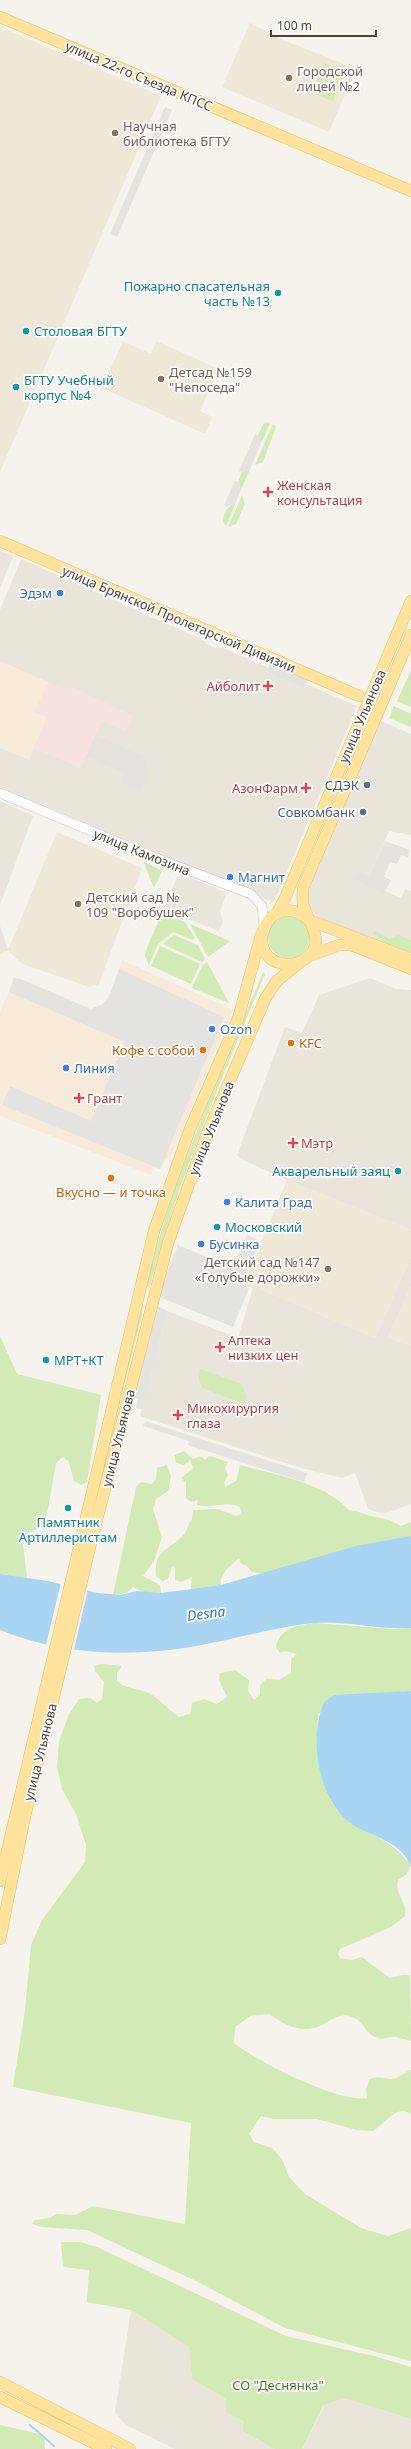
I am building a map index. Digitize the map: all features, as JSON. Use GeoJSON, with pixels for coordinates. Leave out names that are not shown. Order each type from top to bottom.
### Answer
{"type":"FeatureCollection","features":[{"type":"Feature","properties":{"kind":"main road","name":"улица 22-го Съезда КПСС"},"geometry":{"type":"LineString","coordinates":[[0,17],[411,191]]}},
{"type":"Feature","properties":{"kind":"main road","name":"улица Брянской Пролетарской Дивизии"},"geometry":{"type":"LineString","coordinates":[[0,541],[359,696]]}},
{"type":"Feature","properties":{"kind":"main road","name":"улица Ульянова"},"geometry":{"type":"LineString","coordinates":[[277,913],[285,898],[411,601]]}},
{"type":"Feature","properties":{"kind":"main road","name":"улица Ульянова"},"geometry":{"type":"LineString","coordinates":[[309,920],[303,904],[303,888],[411,635]]}},
{"type":"Feature","properties":{"kind":"main road"},"geometry":{"type":"LineString","coordinates":[[411,960],[349,934],[309,920],[295,911],[277,913],[262,931],[264,949],[273,960],[282,964],[303,960],[339,945],[351,945],[411,969]]}},
{"type":"Feature","properties":{"kind":"main road"},"geometry":{"type":"LineString","coordinates":[[303,960],[312,951],[316,935],[309,920]]}},
{"type":"Feature","properties":{"kind":"main road","name":"улица Ульянова"},"geometry":{"type":"LineString","coordinates":[[0,1881],[20,1815],[86,1541],[154,1230],[190,1129],[238,1019],[262,931]]}},
{"type":"Feature","properties":{"kind":"main road","name":"улица Ульянова"},"geometry":{"type":"LineString","coordinates":[[86,1541],[163,1264],[192,1173],[206,1136],[266,997],[277,981],[303,960]]}},
{"type":"Feature","properties":{"kind":"main road","name":"улица Ульянова"},"geometry":{"type":"LineString","coordinates":[[0,1939],[20,1815]]}},
{"type":"Feature","properties":{"kind":"main road"},"geometry":{"type":"LineString","coordinates":[[0,2382],[130,2449]]}},
{"type":"Feature","properties":{"kind":"main road"},"geometry":{"type":"LineString","coordinates":[[0,2397],[106,2449]]}},
{"type":"Feature","properties":{"kind":"street","name":"улица Камозина"},"geometry":{"type":"LineString","coordinates":[[0,793],[161,860],[251,894],[262,906],[262,931]]}},
{"type":"Feature","properties":{"kind":"shaded area","name":"Городской лицей №2"},"geometry":{"type":"Polygon","coordinates":[[[250,23],[281,39],[356,69],[329,132],[222,87],[250,23]]]}},
{"type":"Feature","properties":{"kind":"shaded area"},"geometry":{"type":"Polygon","coordinates":[[[0,27],[161,96],[0,472],[0,27]]]}},
{"type":"Feature","properties":{"kind":"shaded area"},"geometry":{"type":"Polygon","coordinates":[[[165,107],[172,110],[117,237],[110,234],[165,107]]]}},
{"type":"Feature","properties":{"kind":"shaded area","name":"Детсад №159 \"Непоседа\""},"geometry":{"type":"Polygon","coordinates":[[[123,341],[151,354],[156,341],[219,369],[200,411],[212,417],[205,434],[102,388],[123,341]]]}},
{"type":"Feature","properties":{"kind":"shaded area"},"geometry":{"type":"Polygon","coordinates":[[[255,434],[258,436],[261,443],[250,469],[242,472],[239,471],[255,434]]]}},
{"type":"Feature","properties":{"kind":"shaded area"},"geometry":{"type":"Polygon","coordinates":[[[235,481],[238,482],[241,490],[236,502],[227,507],[224,505],[235,481]]]}},
{"type":"Feature","properties":{"kind":"shaded area"},"geometry":{"type":"Polygon","coordinates":[[[0,551],[13,557],[0,588],[0,551]]]}},
{"type":"Feature","properties":{"kind":"shaded area"},"geometry":{"type":"Polygon","coordinates":[[[21,559],[201,639],[215,648],[223,648],[357,706],[274,902],[0,791],[0,610],[21,559]]]}},
{"type":"Feature","properties":{"kind":"shaded area"},"geometry":{"type":"Polygon","coordinates":[[[271,659],[310,676],[304,688],[267,672],[271,659]]]}},
{"type":"Feature","properties":{"kind":"shaded area"},"geometry":{"type":"Polygon","coordinates":[[[0,661],[48,682],[35,712],[47,717],[29,760],[0,748],[0,661]]]}},
{"type":"Feature","properties":{"kind":"shaded area"},"geometry":{"type":"Polygon","coordinates":[[[48,682],[62,689],[72,687],[133,716],[126,731],[102,721],[81,768],[34,748],[47,718],[35,712],[48,682]]]}},
{"type":"Feature","properties":{"kind":"shaded area"},"geometry":{"type":"Polygon","coordinates":[[[379,720],[411,734],[411,835],[389,831],[369,877],[384,893],[385,891],[401,898],[405,889],[411,891],[411,958],[317,916],[311,910],[305,893],[379,720]]]}},
{"type":"Feature","properties":{"kind":"shaded area"},"geometry":{"type":"Polygon","coordinates":[[[95,735],[145,757],[149,772],[141,792],[120,785],[124,774],[86,756],[95,735]]]}},
{"type":"Feature","properties":{"kind":"shaded area"},"geometry":{"type":"Polygon","coordinates":[[[0,801],[33,816],[0,905],[0,801]]]}},
{"type":"Feature","properties":{"kind":"shaded area","name":"Детский сад № 109 \"Воробушек\""},"geometry":{"type":"Polygon","coordinates":[[[57,832],[142,868],[99,984],[89,987],[22,964],[8,950],[57,832]]]}},
{"type":"Feature","properties":{"kind":"shaded area"},"geometry":{"type":"Polygon","coordinates":[[[385,841],[410,850],[408,857],[401,855],[397,864],[390,862],[384,877],[391,880],[384,894],[355,879],[359,872],[369,877],[385,841]]]}},
{"type":"Feature","properties":{"kind":"shaded area"},"geometry":{"type":"Polygon","coordinates":[[[179,873],[227,893],[220,911],[223,922],[218,931],[163,909],[179,873]]]}},
{"type":"Feature","properties":{"kind":"shaded area"},"geometry":{"type":"Polygon","coordinates":[[[0,926],[8,950],[0,955],[0,926]]]}},
{"type":"Feature","properties":{"kind":"shaded area"},"geometry":{"type":"Polygon","coordinates":[[[122,960],[233,1010],[172,1153],[165,1160],[161,1170],[154,1167],[151,1175],[0,1116],[0,1013],[14,978],[18,978],[90,1009],[103,1005],[111,992],[122,960]]]}},
{"type":"Feature","properties":{"kind":"shaded area"},"geometry":{"type":"Polygon","coordinates":[[[119,969],[224,1017],[160,1169],[2,1105],[10,1086],[91,1121],[125,1042],[9,992],[14,978],[18,978],[91,1009],[103,1004],[111,992],[119,969]]]}},
{"type":"Feature","properties":{"kind":"shaded area"},"geometry":{"type":"Polygon","coordinates":[[[370,978],[397,989],[411,990],[411,1230],[287,1180],[241,1159],[237,1155],[285,1027],[302,1033],[319,995],[370,978]]]}},
{"type":"Feature","properties":{"kind":"shaded area","name":"Детский сад №147 «Голубые дорожки»"},"geometry":{"type":"Polygon","coordinates":[[[287,1180],[411,1230],[411,1257],[375,1338],[245,1282],[287,1180]]]}},
{"type":"Feature","properties":{"kind":"shaded area"},"geometry":{"type":"Polygon","coordinates":[[[247,1235],[260,1241],[241,1285],[249,1288],[233,1327],[157,1296],[178,1245],[233,1268],[247,1235]]]}},
{"type":"Feature","properties":{"kind":"shaded area"},"geometry":{"type":"Polygon","coordinates":[[[411,1257],[411,1286],[388,1337],[411,1346],[411,1504],[384,1514],[368,1509],[355,1473],[342,1478],[301,1468],[140,1416],[167,1311],[238,1338],[253,1288],[245,1285],[245,1282],[375,1338],[411,1257]]]}},
{"type":"Feature","properties":{"kind":"shaded area"},"geometry":{"type":"Polygon","coordinates":[[[411,1286],[411,1346],[388,1337],[411,1286]]]}},
{"type":"Feature","properties":{"kind":"shaded area"},"geometry":{"type":"Polygon","coordinates":[[[155,1305],[167,1311],[142,1409],[136,1408],[138,1399],[134,1398],[155,1305]]]}},
{"type":"Feature","properties":{"kind":"shaded area"},"geometry":{"type":"Polygon","coordinates":[[[145,1421],[307,1473],[304,1482],[188,1445],[189,1441],[143,1426],[145,1421]]]}},
{"type":"Feature","properties":{"kind":"shaded area"},"geometry":{"type":"Polygon","coordinates":[[[131,2310],[189,2347],[192,2379],[226,2399],[244,2421],[242,2431],[275,2449],[175,2449],[126,2425],[115,2412],[131,2310]]]}},
{"type":"Feature","properties":{"kind":"shaded area"},"geometry":{"type":"Polygon","coordinates":[[[344,2398],[411,2419],[411,2449],[302,2449],[324,2406],[344,2398]]]}},
{"type":"Feature","properties":{"kind":"green space"},"geometry":{"type":"Polygon","coordinates":[[[324,63],[345,72],[333,101],[312,93],[324,63]]]}},
{"type":"Feature","properties":{"kind":"green space"},"geometry":{"type":"Polygon","coordinates":[[[266,422],[270,423],[261,443],[258,436],[263,424],[266,422]]]}},
{"type":"Feature","properties":{"kind":"green space"},"geometry":{"type":"Polygon","coordinates":[[[273,424],[276,427],[263,462],[255,465],[273,424]]]}},
{"type":"Feature","properties":{"kind":"green space"},"geometry":{"type":"Polygon","coordinates":[[[250,469],[241,490],[238,482],[242,472],[250,469]]]}},
{"type":"Feature","properties":{"kind":"green space"},"geometry":{"type":"Polygon","coordinates":[[[242,495],[245,504],[236,524],[228,527],[242,495]]]}},
{"type":"Feature","properties":{"kind":"green space"},"geometry":{"type":"Polygon","coordinates":[[[236,502],[226,526],[223,522],[225,513],[228,508],[236,502]]]}},
{"type":"Feature","properties":{"kind":"green space"},"geometry":{"type":"Polygon","coordinates":[[[411,670],[411,707],[397,701],[411,670]]]}},
{"type":"Feature","properties":{"kind":"green space"},"geometry":{"type":"Polygon","coordinates":[[[394,706],[411,714],[411,727],[389,718],[394,706]]]}},
{"type":"Feature","properties":{"kind":"green space"},"geometry":{"type":"Polygon","coordinates":[[[143,861],[162,871],[154,888],[143,861]]]}},
{"type":"Feature","properties":{"kind":"green space"},"geometry":{"type":"Polygon","coordinates":[[[162,913],[185,922],[195,938],[193,940],[173,932],[158,944],[149,965],[145,956],[146,950],[162,913]]]}},
{"type":"Feature","properties":{"kind":"green space"},"geometry":{"type":"Polygon","coordinates":[[[285,916],[293,916],[301,919],[307,925],[310,937],[307,949],[301,955],[293,958],[285,958],[277,955],[271,949],[268,941],[268,933],[271,925],[277,919],[285,916]]]}},
{"type":"Feature","properties":{"kind":"green space"},"geometry":{"type":"Polygon","coordinates":[[[190,924],[230,941],[208,957],[190,924]]]}},
{"type":"Feature","properties":{"kind":"green space"},"geometry":{"type":"Polygon","coordinates":[[[375,931],[390,939],[398,935],[411,940],[411,953],[383,942],[373,932],[375,931]]]}},
{"type":"Feature","properties":{"kind":"green space"},"geometry":{"type":"Polygon","coordinates":[[[174,935],[198,945],[205,959],[202,962],[163,944],[174,935]]]}},
{"type":"Feature","properties":{"kind":"green space"},"geometry":{"type":"Polygon","coordinates":[[[160,946],[200,964],[191,984],[151,966],[160,946]]]}},
{"type":"Feature","properties":{"kind":"green space"},"geometry":{"type":"Polygon","coordinates":[[[207,962],[229,1003],[192,988],[202,966],[207,962]]]}},
{"type":"Feature","properties":{"kind":"green space"},"geometry":{"type":"Polygon","coordinates":[[[263,973],[265,974],[202,1128],[174,1206],[150,1286],[147,1287],[146,1286],[157,1245],[183,1166],[263,973]]]}},
{"type":"Feature","properties":{"kind":"green space"},"geometry":{"type":"Polygon","coordinates":[[[141,1305],[144,1306],[104,1468],[103,1467],[141,1305]]]}},
{"type":"Feature","properties":{"kind":"green space"},"geometry":{"type":"Polygon","coordinates":[[[0,1336],[17,1374],[101,1395],[87,1482],[81,1485],[74,1481],[69,1462],[63,1457],[56,1463],[45,1525],[22,1536],[27,1578],[0,1574],[0,1336]]]}},
{"type":"Feature","properties":{"kind":"green space"},"geometry":{"type":"Polygon","coordinates":[[[200,1369],[242,1384],[246,1396],[245,1404],[202,1388],[199,1379],[200,1369]]]}},
{"type":"Feature","properties":{"kind":"green space"},"geometry":{"type":"Polygon","coordinates":[[[184,1451],[193,1459],[201,1456],[205,1460],[209,1456],[228,1462],[225,1468],[228,1475],[224,1483],[225,1487],[236,1481],[240,1465],[269,1472],[313,1486],[338,1500],[349,1510],[386,1519],[400,1526],[411,1522],[411,1536],[359,1545],[265,1574],[252,1572],[247,1566],[241,1563],[239,1558],[224,1573],[221,1585],[191,1589],[192,1577],[181,1582],[175,1580],[175,1568],[172,1567],[168,1579],[162,1581],[156,1576],[158,1560],[165,1550],[185,1533],[192,1519],[193,1510],[218,1509],[236,1516],[242,1514],[240,1507],[235,1505],[224,1504],[203,1506],[197,1505],[198,1500],[191,1502],[186,1498],[186,1483],[181,1478],[193,1468],[190,1460],[184,1465],[176,1463],[174,1455],[184,1451]]]}},
{"type":"Feature","properties":{"kind":"green space"},"geometry":{"type":"Polygon","coordinates":[[[167,1465],[171,1476],[168,1491],[156,1499],[153,1509],[162,1537],[154,1561],[143,1576],[160,1585],[161,1593],[143,1592],[133,1587],[127,1593],[113,1595],[136,1487],[141,1482],[152,1484],[156,1479],[157,1468],[167,1465]]]}},
{"type":"Feature","properties":{"kind":"green space"},"geometry":{"type":"Polygon","coordinates":[[[314,1623],[394,1629],[411,1628],[411,1691],[403,1691],[319,1713],[317,1742],[318,1757],[325,1788],[340,1814],[351,1823],[383,1840],[397,1850],[410,1865],[407,1874],[398,1880],[397,1885],[399,1894],[405,1906],[405,1916],[391,1927],[340,1949],[338,1954],[340,1958],[352,1960],[362,1957],[390,1978],[410,1975],[411,2041],[396,2037],[381,2039],[375,2037],[360,2022],[349,2016],[339,2016],[317,2027],[303,2029],[288,2025],[270,2014],[250,2016],[235,2027],[234,2043],[245,2051],[299,2080],[337,2094],[354,2098],[367,2098],[366,2089],[370,2079],[393,2079],[411,2070],[411,2114],[400,2111],[391,2116],[373,2131],[357,2130],[317,2119],[274,2119],[261,2116],[249,2134],[254,2142],[272,2148],[282,2159],[289,2177],[305,2194],[361,2228],[388,2236],[411,2228],[411,2361],[285,2328],[198,2282],[87,2230],[42,2227],[32,2224],[35,2220],[50,2218],[56,2214],[75,2215],[93,2206],[185,2224],[191,2123],[13,2087],[25,2010],[31,1945],[42,1920],[85,1862],[86,1845],[76,1814],[62,1789],[57,1767],[59,1742],[68,1716],[79,1699],[90,1698],[97,1703],[102,1699],[104,1682],[95,1671],[94,1666],[102,1664],[122,1666],[117,1673],[117,1681],[120,1684],[151,1694],[179,1717],[190,1714],[192,1703],[204,1699],[217,1704],[227,1697],[219,1680],[220,1673],[235,1670],[249,1680],[248,1691],[254,1700],[260,1695],[260,1686],[266,1679],[279,1680],[291,1673],[291,1659],[297,1654],[286,1651],[280,1653],[276,1648],[280,1636],[289,1629],[314,1623]]]}},
{"type":"Feature","properties":{"kind":"green space","name":"СО \"Деснянка\""},"geometry":{"type":"Polygon","coordinates":[[[61,2242],[80,2242],[97,2247],[286,2336],[374,2356],[411,2367],[411,2419],[344,2398],[323,2406],[302,2449],[275,2449],[242,2431],[244,2421],[226,2412],[226,2399],[192,2379],[189,2347],[131,2310],[87,2302],[89,2270],[63,2267],[61,2242]]]}},
{"type":"Feature","properties":{"kind":"green space"},"geometry":{"type":"Polygon","coordinates":[[[0,2425],[44,2435],[45,2449],[0,2449],[0,2425]]]}},
{"type":"Feature","properties":{"kind":"water","name":"Desna"},"geometry":{"type":"Polygon","coordinates":[[[411,1536],[411,1628],[386,1628],[324,1622],[312,1623],[171,1650],[122,1653],[97,1652],[48,1645],[0,1630],[0,1574],[48,1581],[98,1593],[121,1595],[137,1591],[161,1593],[221,1585],[359,1545],[411,1536]]]}},
{"type":"Feature","properties":{"kind":"water"},"geometry":{"type":"Polygon","coordinates":[[[411,1691],[411,1868],[401,1851],[393,1845],[349,1822],[338,1811],[329,1798],[319,1766],[317,1732],[319,1716],[324,1702],[334,1695],[411,1691]]]}},
{"type":"Feature","properties":{"kind":"pier"},"geometry":{"type":"Polygon","coordinates":[[[61,1582],[88,1589],[74,1650],[46,1645],[61,1582]]]}},
{"type":"Feature","properties":{"kind":"waterway"},"geometry":{"type":"LineString","coordinates":[[30,2425],[54,2446]]}},
{"type":"Feature","properties":{"kind":"place","name":"Городской лицей №2"},"geometry":{"type":"Point","coordinates":[289,78]}},
{"type":"Feature","properties":{"kind":"place","name":"Научная библиотека БГТУ"},"geometry":{"type":"Point","coordinates":[115,133]}},
{"type":"Feature","properties":{"kind":"place","name":"Пожарно спасательная часть №13"},"geometry":{"type":"Point","coordinates":[278,293]}},
{"type":"Feature","properties":{"kind":"place","name":"Столовая БГТУ"},"geometry":{"type":"Point","coordinates":[26,331]}},
{"type":"Feature","properties":{"kind":"place","name":"Детсад №159 \"Непоседа\""},"geometry":{"type":"Point","coordinates":[161,379]}},
{"type":"Feature","properties":{"kind":"place","name":"БГТУ Учебный корпус №4"},"geometry":{"type":"Point","coordinates":[16,387]}},
{"type":"Feature","properties":{"kind":"place","name":"Женская консультация"},"geometry":{"type":"Point","coordinates":[268,492]}},
{"type":"Feature","properties":{"kind":"place","name":"Эдэм"},"geometry":{"type":"Point","coordinates":[60,593]}},
{"type":"Feature","properties":{"kind":"place","name":"Айболит"},"geometry":{"type":"Point","coordinates":[268,686]}},
{"type":"Feature","properties":{"kind":"place","name":"СДЭК"},"geometry":{"type":"Point","coordinates":[367,785]}},
{"type":"Feature","properties":{"kind":"place","name":"АзонФарм"},"geometry":{"type":"Point","coordinates":[306,788]}},
{"type":"Feature","properties":{"kind":"place","name":"Совкомбанк"},"geometry":{"type":"Point","coordinates":[363,812]}},
{"type":"Feature","properties":{"kind":"place","name":"Магнит"},"geometry":{"type":"Point","coordinates":[230,877]}},
{"type":"Feature","properties":{"kind":"place","name":"Детский сад № 109 \"Воробушек\""},"geometry":{"type":"Point","coordinates":[78,904]}},
{"type":"Feature","properties":{"kind":"place","name":"Ozon"},"geometry":{"type":"Point","coordinates":[212,1029]}},
{"type":"Feature","properties":{"kind":"place","name":"KFC"},"geometry":{"type":"Point","coordinates":[291,1043]}},
{"type":"Feature","properties":{"kind":"place","name":"Кофе с собой"},"geometry":{"type":"Point","coordinates":[203,1050]}},
{"type":"Feature","properties":{"kind":"place","name":"Линия"},"geometry":{"type":"Point","coordinates":[66,1068]}},
{"type":"Feature","properties":{"kind":"place","name":"Грант"},"geometry":{"type":"Point","coordinates":[79,1098]}},
{"type":"Feature","properties":{"kind":"place","name":"Мэтр"},"geometry":{"type":"Point","coordinates":[293,1143]}},
{"type":"Feature","properties":{"kind":"place","name":"Акварельный заяц"},"geometry":{"type":"Point","coordinates":[398,1171]}},
{"type":"Feature","properties":{"kind":"place","name":"Вкусно — и точка"},"geometry":{"type":"Point","coordinates":[111,1178]}},
{"type":"Feature","properties":{"kind":"place","name":"Калита Град"},"geometry":{"type":"Point","coordinates":[227,1202]}},
{"type":"Feature","properties":{"kind":"place","name":"Московский"},"geometry":{"type":"Point","coordinates":[217,1227]}},
{"type":"Feature","properties":{"kind":"place","name":"Бусинка"},"geometry":{"type":"Point","coordinates":[201,1244]}},
{"type":"Feature","properties":{"kind":"place","name":"Детский сад №147 «Голубые дорожки»"},"geometry":{"type":"Point","coordinates":[328,1269]}},
{"type":"Feature","properties":{"kind":"place","name":"Аптека низких цен"},"geometry":{"type":"Point","coordinates":[220,1347]}},
{"type":"Feature","properties":{"kind":"place","name":"МРТ+КТ"},"geometry":{"type":"Point","coordinates":[46,1360]}},
{"type":"Feature","properties":{"kind":"place","name":"Микохирургия глаза"},"geometry":{"type":"Point","coordinates":[178,1415]}},
{"type":"Feature","properties":{"kind":"place","name":"Памятник Артиллеристам"},"geometry":{"type":"Point","coordinates":[68,1508]}}]}
